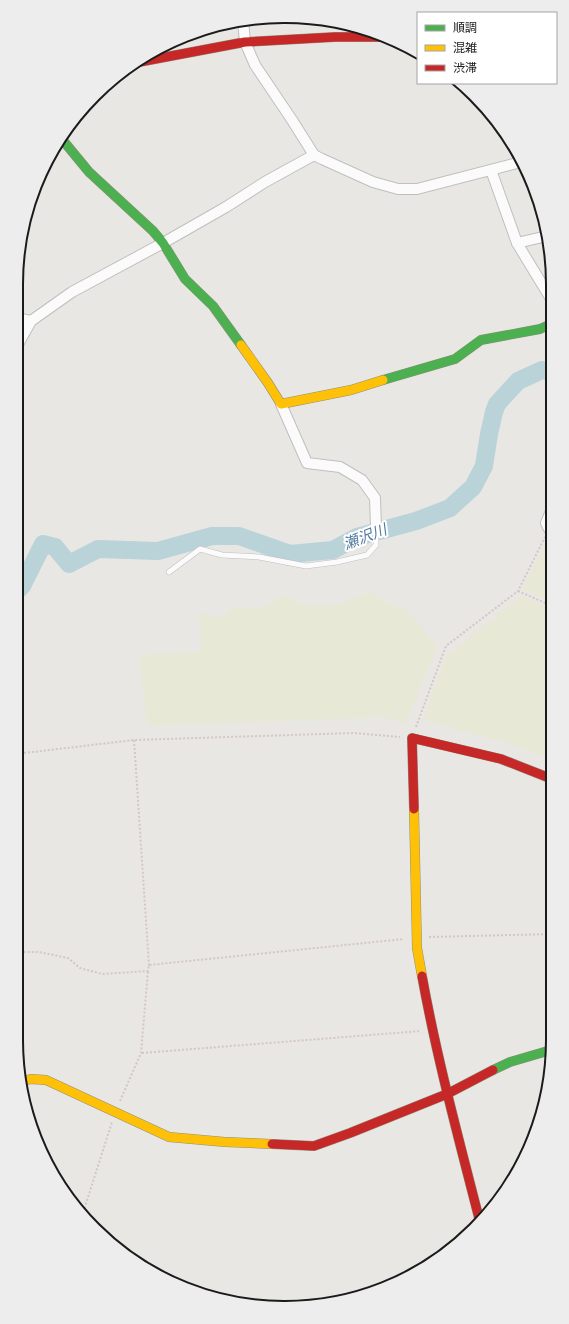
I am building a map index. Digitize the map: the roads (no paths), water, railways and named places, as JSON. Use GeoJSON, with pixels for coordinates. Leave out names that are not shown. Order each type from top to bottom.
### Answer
{"type":"FeatureCollection","features":[{"type":"Feature","properties":{"kind":"street"},"geometry":{"type":"LineString","coordinates":[[244,26],[245,42],[255,65],[314,155],[374,182],[398,189],[417,189],[516,163]]}},
{"type":"Feature","properties":{"kind":"street"},"geometry":{"type":"LineString","coordinates":[[151,60],[245,42],[335,37],[369,37]]}},
{"type":"Feature","properties":{"kind":"street"},"geometry":{"type":"LineString","coordinates":[[65,143],[89,172],[163,242],[185,279],[213,306],[268,383],[281,404],[307,463],[340,467],[362,480],[375,498],[376,527]]}},
{"type":"Feature","properties":{"kind":"street"},"geometry":{"type":"LineString","coordinates":[[23,335],[31,321],[72,292],[163,242],[226,206],[264,182],[314,155]]}},
{"type":"Feature","properties":{"kind":"street"},"geometry":{"type":"LineString","coordinates":[[491,170],[517,243],[546,291]]}},
{"type":"Feature","properties":{"kind":"street"},"geometry":{"type":"LineString","coordinates":[[517,243],[542,237]]}},
{"type":"Feature","properties":{"kind":"street"},"geometry":{"type":"LineString","coordinates":[[23,319],[31,321]]}},
{"type":"Feature","properties":{"kind":"street"},"geometry":{"type":"LineString","coordinates":[[281,404],[351,390],[455,359],[482,340],[540,329],[546,326]]}},
{"type":"Feature","properties":{"kind":"street"},"geometry":{"type":"LineString","coordinates":[[478,1215],[432,1030],[417,948],[412,738],[502,759],[546,777]]}},
{"type":"Feature","properties":{"kind":"street"},"geometry":{"type":"LineString","coordinates":[[26,1080],[46,1080],[169,1137],[225,1142],[314,1146],[350,1134],[447,1094],[510,1062],[545,1052]]}},
{"type":"Feature","properties":{"kind":"lane"},"geometry":{"type":"LineString","coordinates":[[168,572],[200,549],[222,555],[259,557],[306,566],[337,562],[367,555],[376,545],[376,527]]}},
{"type":"Feature","properties":{"kind":"waterway","name":"瀬沢川"},"geometry":{"type":"LineString","coordinates":[[23,584],[43,544],[55,547],[69,564],[98,549],[158,551],[212,536],[239,536],[290,554],[333,550],[357,537],[416,521],[450,508],[473,487],[484,466],[489,434],[497,404],[518,381],[542,370],[546,371]]}}]}
